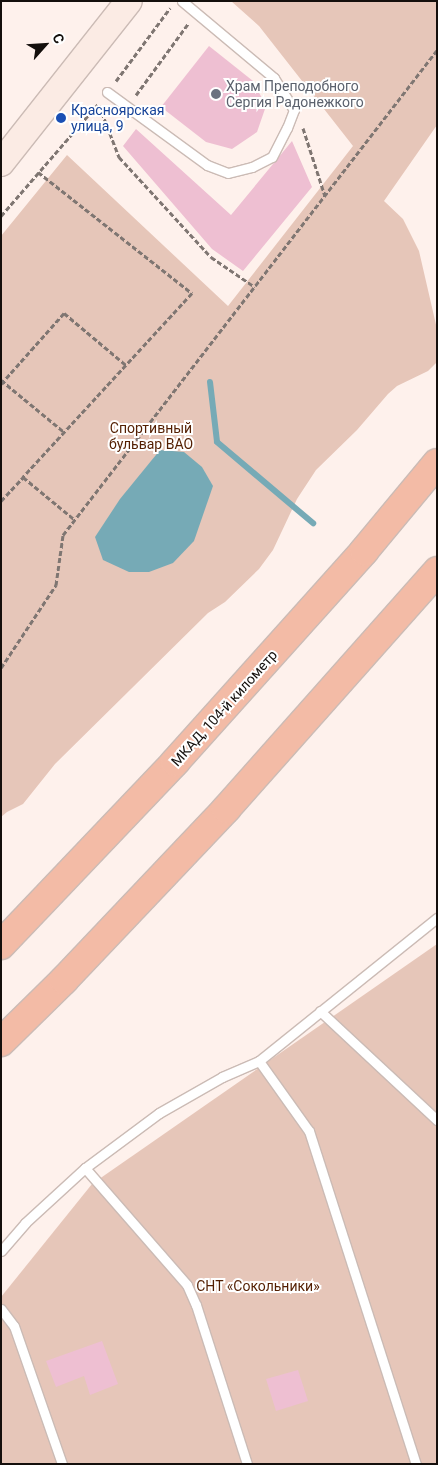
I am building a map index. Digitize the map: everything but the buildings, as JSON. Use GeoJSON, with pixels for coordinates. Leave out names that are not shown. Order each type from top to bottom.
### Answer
{"type":"FeatureCollection","features":[{"type":"Feature","properties":{"kind":"highway","name":"МКАД, 104-й километр"},"geometry":{"type":"LineString","coordinates":[[1,945],[175,762],[364,551],[437,463]]}},
{"type":"Feature","properties":{"kind":"highway"},"geometry":{"type":"LineString","coordinates":[[1,1042],[64,980],[226,809],[437,571]]}},
{"type":"Feature","properties":{"kind":"street"},"geometry":{"type":"LineString","coordinates":[[1,163],[130,1]]}},
{"type":"Feature","properties":{"kind":"lane"},"geometry":{"type":"LineString","coordinates":[[107,92],[207,165],[228,173],[252,167],[272,156],[294,110],[274,78],[182,1]]}},
{"type":"Feature","properties":{"kind":"lane"},"geometry":{"type":"LineString","coordinates":[[1,1251],[25,1222],[85,1168],[159,1113],[222,1077],[259,1061],[437,918]]}},
{"type":"Feature","properties":{"kind":"lane"},"geometry":{"type":"LineString","coordinates":[[320,1011],[437,1120]]}},
{"type":"Feature","properties":{"kind":"lane"},"geometry":{"type":"LineString","coordinates":[[259,1061],[309,1131],[416,1464]]}},
{"type":"Feature","properties":{"kind":"lane"},"geometry":{"type":"LineString","coordinates":[[85,1168],[187,1285],[196,1305],[246,1464]]}},
{"type":"Feature","properties":{"kind":"lane"},"geometry":{"type":"LineString","coordinates":[[1,1308],[14,1326],[62,1464]]}},
{"type":"Feature","properties":{"kind":"path"},"geometry":{"type":"LineString","coordinates":[[127,107],[196,13]]}},
{"type":"Feature","properties":{"kind":"path"},"geometry":{"type":"LineString","coordinates":[[1,668],[56,585],[63,535],[437,50]]}},
{"type":"Feature","properties":{"kind":"path"},"geometry":{"type":"LineString","coordinates":[[98,104],[119,156],[211,257],[255,287]]}},
{"type":"Feature","properties":{"kind":"path"},"geometry":{"type":"LineString","coordinates":[[294,110],[306,133],[326,196]]}},
{"type":"Feature","properties":{"kind":"path"},"geometry":{"type":"LineString","coordinates":[[1,216],[38,172],[192,293],[1,501]]}},
{"type":"Feature","properties":{"kind":"path"},"geometry":{"type":"LineString","coordinates":[[64,432],[2,382],[64,313],[126,365]]}},
{"type":"Feature","properties":{"kind":"path"},"geometry":{"type":"LineString","coordinates":[[23,477],[75,520]]}},
{"type":"Feature","properties":{"kind":"green space","name":"Спортивный бульвар ВАО"},"geometry":{"type":"Polygon","coordinates":[[[231,1],[437,1],[437,125],[384,201],[403,219],[419,251],[437,329],[437,362],[428,371],[397,386],[388,394],[357,430],[316,470],[297,499],[273,550],[259,569],[225,602],[208,613],[55,764],[23,804],[1,817],[1,236],[67,155],[228,306],[353,146],[259,26],[231,1]]]}},
{"type":"Feature","properties":{"kind":"green space","name":"СНТ «Сокольники»"},"geometry":{"type":"Polygon","coordinates":[[[437,944],[437,1464],[1,1464],[1,1297],[92,1184],[437,944]]]}},
{"type":"Feature","properties":{"kind":"water"},"geometry":{"type":"Polygon","coordinates":[[[160,450],[184,452],[202,467],[213,486],[194,541],[173,563],[149,572],[129,572],[103,560],[95,537],[120,499],[160,450]]]}},
{"type":"Feature","properties":{"kind":"waterway"},"geometry":{"type":"LineString","coordinates":[[210,382],[217,442],[313,523]]}},
{"type":"Feature","properties":{"kind":"place","name":"Храм Преподобного Сергия Радонежкого"},"geometry":{"type":"Point","coordinates":[216,94]}},
{"type":"Feature","properties":{"kind":"place","name":"Красноярская улица, 9"},"geometry":{"type":"Point","coordinates":[61,118]}}]}
